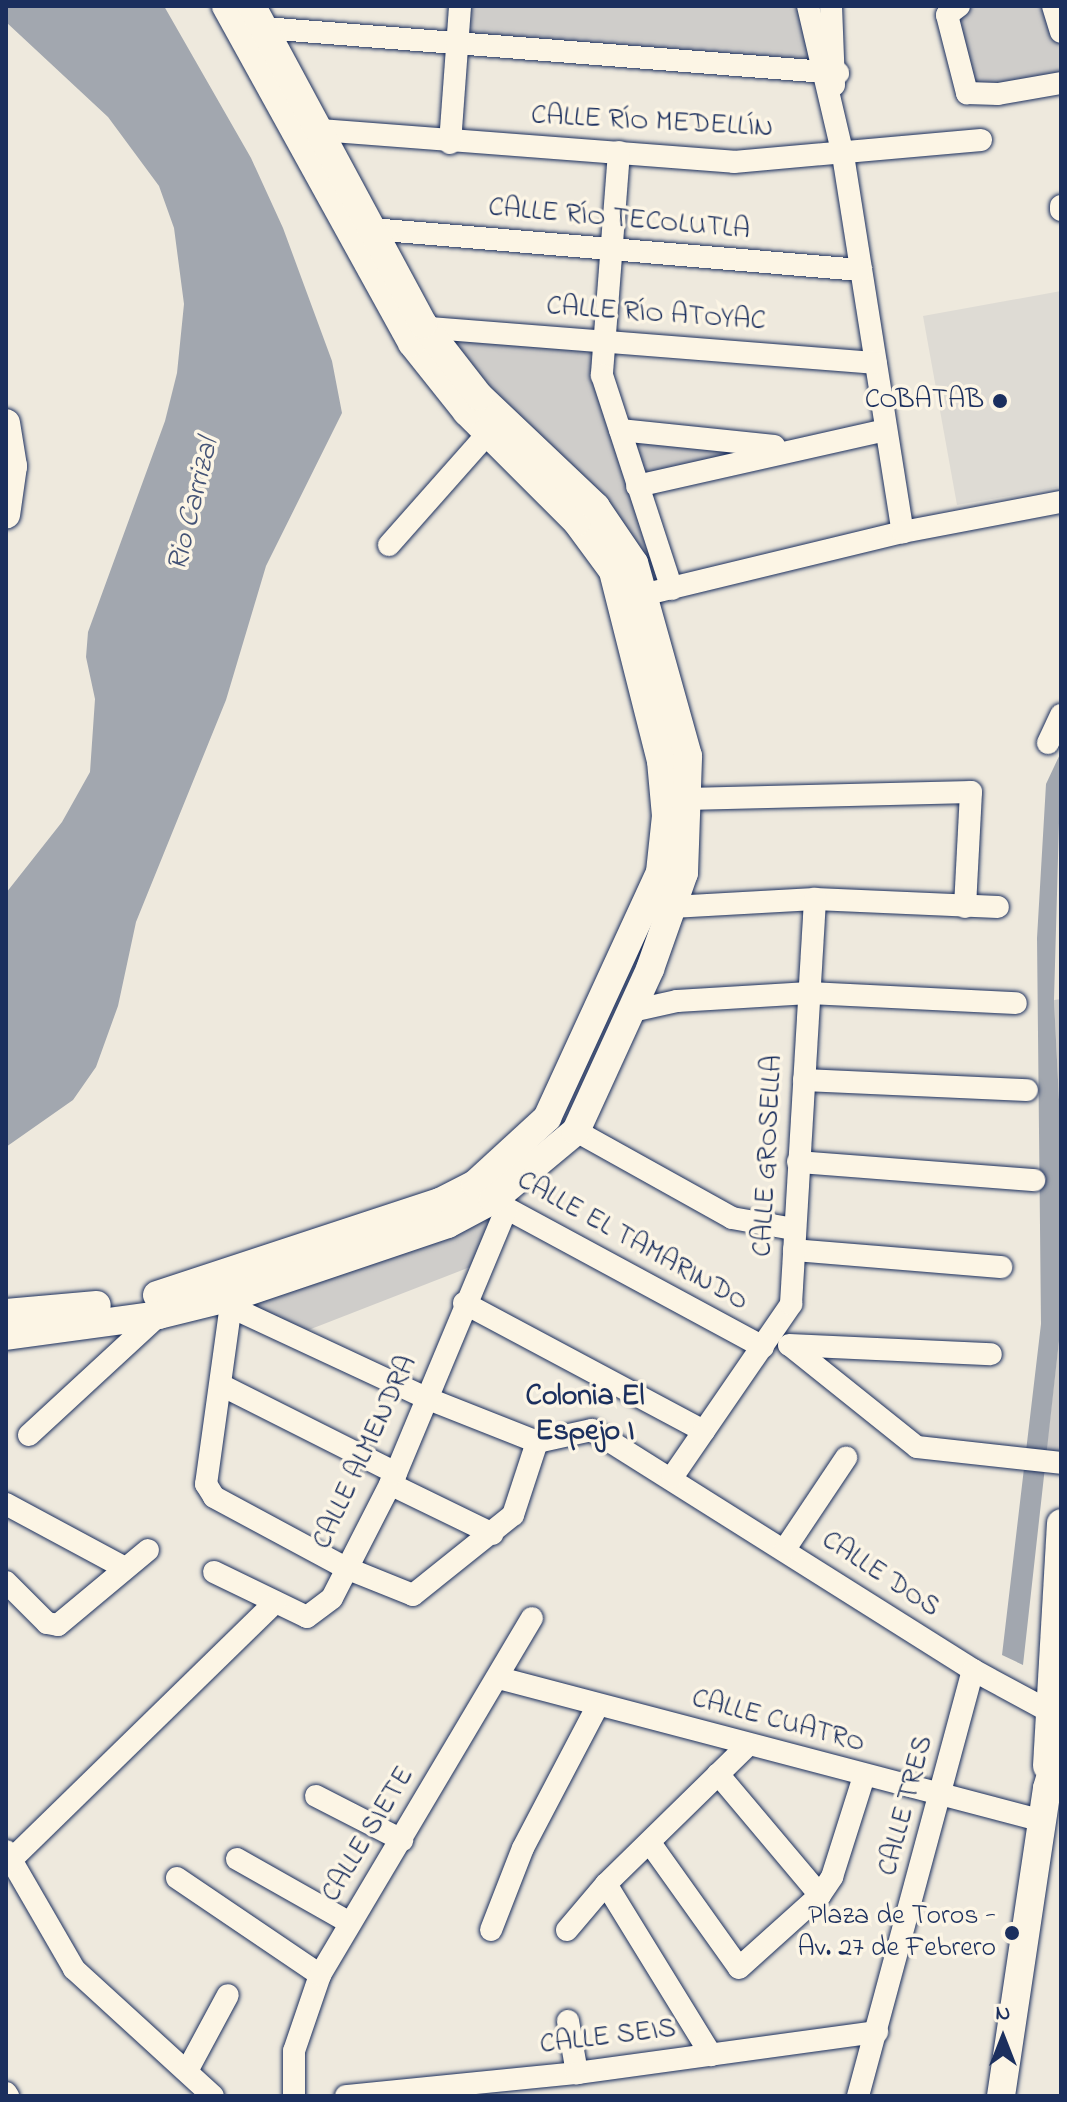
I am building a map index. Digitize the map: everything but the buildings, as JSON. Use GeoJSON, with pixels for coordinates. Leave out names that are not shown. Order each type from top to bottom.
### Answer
{"type":"FeatureCollection","features":[{"type":"Feature","properties":{"kind":"main road"},"geometry":{"type":"LineString","coordinates":[[6,1336],[232,1302],[448,1224],[491,1198],[576,1131],[632,1011],[684,873],[688,756],[633,598],[577,522],[488,433],[412,343],[226,6]]}},
{"type":"Feature","properties":{"kind":"main road"},"geometry":{"type":"LineString","coordinates":[[258,17],[423,324],[431,328],[479,396],[596,507],[634,563],[633,598],[661,761],[666,816],[660,872],[547,1118],[491,1198]]}},
{"type":"Feature","properties":{"kind":"main road"},"geometry":{"type":"LineString","coordinates":[[6,423],[13,466],[7,505]]}},
{"type":"Feature","properties":{"kind":"main road"},"geometry":{"type":"LineString","coordinates":[[6,1313],[167,1294],[440,1202],[491,1198]]}},
{"type":"Feature","properties":{"kind":"main road"},"geometry":{"type":"LineString","coordinates":[[1001,2096],[1047,1788],[1054,1711],[1061,1523]]}},
{"type":"Feature","properties":{"kind":"main road"},"geometry":{"type":"LineString","coordinates":[[1047,1788],[1061,1741]]}},
{"type":"Feature","properties":{"kind":"street"},"geometry":{"type":"LineString","coordinates":[[450,143],[460,6]]}},
{"type":"Feature","properties":{"kind":"street"},"geometry":{"type":"LineString","coordinates":[[808,6],[830,81],[903,532]]}},
{"type":"Feature","properties":{"kind":"street"},"geometry":{"type":"LineString","coordinates":[[830,81],[831,6]]}},
{"type":"Feature","properties":{"kind":"street"},"geometry":{"type":"LineString","coordinates":[[959,6],[947,15],[967,93],[998,94],[1061,83]]}},
{"type":"Feature","properties":{"kind":"street"},"geometry":{"type":"LineString","coordinates":[[1053,6],[1061,32]]}},
{"type":"Feature","properties":{"kind":"street"},"geometry":{"type":"LineString","coordinates":[[258,17],[456,45],[830,81]]}},
{"type":"Feature","properties":{"kind":"street","name":"CALLE RÍO MEDELLÍN"},"geometry":{"type":"LineString","coordinates":[[320,130],[450,143],[734,162],[843,155],[981,140]]}},
{"type":"Feature","properties":{"kind":"street"},"geometry":{"type":"LineString","coordinates":[[619,152],[602,375],[672,589]]}},
{"type":"Feature","properties":{"kind":"street","name":"CALLE RÍO TECOLUTLA"},"geometry":{"type":"LineString","coordinates":[[372,229],[861,270]]}},
{"type":"Feature","properties":{"kind":"street","name":"CALLE RÍO ATOYAC"},"geometry":{"type":"LineString","coordinates":[[431,328],[876,363]]}},
{"type":"Feature","properties":{"kind":"street"},"geometry":{"type":"LineString","coordinates":[[620,430],[798,449]]}},
{"type":"Feature","properties":{"kind":"street"},"geometry":{"type":"LineString","coordinates":[[637,486],[886,430]]}},
{"type":"Feature","properties":{"kind":"street"},"geometry":{"type":"LineString","coordinates":[[389,545],[488,433]]}},
{"type":"Feature","properties":{"kind":"street"},"geometry":{"type":"LineString","coordinates":[[633,598],[903,532],[1061,502]]}},
{"type":"Feature","properties":{"kind":"street"},"geometry":{"type":"LineString","coordinates":[[1048,743],[1061,715]]}},
{"type":"Feature","properties":{"kind":"street"},"geometry":{"type":"LineString","coordinates":[[687,799],[971,792],[965,907]]}},
{"type":"Feature","properties":{"kind":"street"},"geometry":{"type":"LineString","coordinates":[[672,907],[815,899],[998,907]]}},
{"type":"Feature","properties":{"kind":"street","name":"CALLE GROSELLA"},"geometry":{"type":"LineString","coordinates":[[673,1476],[791,1304],[815,899]]}},
{"type":"Feature","properties":{"kind":"street"},"geometry":{"type":"LineString","coordinates":[[632,1011],[677,1001],[809,993],[1016,1003]]}},
{"type":"Feature","properties":{"kind":"street"},"geometry":{"type":"LineString","coordinates":[[804,1080],[1027,1090]]}},
{"type":"Feature","properties":{"kind":"street"},"geometry":{"type":"LineString","coordinates":[[576,1131],[732,1218],[794,1240],[1001,1267]]}},
{"type":"Feature","properties":{"kind":"street"},"geometry":{"type":"LineString","coordinates":[[798,1162],[1034,1180]]}},
{"type":"Feature","properties":{"kind":"street","name":"CALLE ALMENDRA"},"geometry":{"type":"LineString","coordinates":[[214,1572],[307,1617],[332,1598],[393,1478],[464,1303],[491,1198]]}},
{"type":"Feature","properties":{"kind":"street","name":"CALLE EL TAMARINDO"},"geometry":{"type":"LineString","coordinates":[[491,1198],[767,1340],[792,1347],[917,1447],[1061,1463]]}},
{"type":"Feature","properties":{"kind":"street"},"geometry":{"type":"LineString","coordinates":[[232,1302],[426,1398],[537,1442],[513,1515],[413,1595],[346,1568],[214,1497],[206,1484],[232,1302]]}},
{"type":"Feature","properties":{"kind":"street"},"geometry":{"type":"LineString","coordinates":[[464,1303],[704,1431]]}},
{"type":"Feature","properties":{"kind":"street"},"geometry":{"type":"LineString","coordinates":[[29,1435],[159,1315]]}},
{"type":"Feature","properties":{"kind":"street"},"geometry":{"type":"LineString","coordinates":[[792,1347],[991,1354]]}},
{"type":"Feature","properties":{"kind":"street"},"geometry":{"type":"LineString","coordinates":[[221,1385],[493,1534]]}},
{"type":"Feature","properties":{"kind":"street","name":"CALLE DOS"},"geometry":{"type":"LineString","coordinates":[[537,1442],[592,1430],[673,1476],[973,1670],[1054,1711]]}},
{"type":"Feature","properties":{"kind":"street"},"geometry":{"type":"LineString","coordinates":[[785,1549],[846,1458]]}},
{"type":"Feature","properties":{"kind":"street"},"geometry":{"type":"LineString","coordinates":[[6,1504],[123,1567]]}},
{"type":"Feature","properties":{"kind":"street"},"geometry":{"type":"LineString","coordinates":[[6,1582],[52,1626],[148,1550]]}},
{"type":"Feature","properties":{"kind":"street"},"geometry":{"type":"LineString","coordinates":[[213,2096],[74,1969],[9,1855],[275,1602]]}},
{"type":"Feature","properties":{"kind":"street","name":"CALLE SIETE"},"geometry":{"type":"LineString","coordinates":[[294,2096],[294,2051],[320,1975],[532,1618]]}},
{"type":"Feature","properties":{"kind":"street","name":"CALLE TRES"},"geometry":{"type":"LineString","coordinates":[[858,2096],[942,1795],[973,1670]]}},
{"type":"Feature","properties":{"kind":"street","name":"CALLE CUATRO"},"geometry":{"type":"LineString","coordinates":[[499,1678],[1043,1821]]}},
{"type":"Feature","properties":{"kind":"street"},"geometry":{"type":"LineString","coordinates":[[491,1930],[523,1848],[598,1705]]}},
{"type":"Feature","properties":{"kind":"street"},"geometry":{"type":"LineString","coordinates":[[567,1930],[606,1884],[748,1745]]}},
{"type":"Feature","properties":{"kind":"street"},"geometry":{"type":"LineString","coordinates":[[718,1774],[820,1895]]}},
{"type":"Feature","properties":{"kind":"street"},"geometry":{"type":"LineString","coordinates":[[650,1843],[739,1968],[820,1895],[832,1877],[864,1776]]}},
{"type":"Feature","properties":{"kind":"street"},"geometry":{"type":"LineString","coordinates":[[316,1796],[402,1840]]}},
{"type":"Feature","properties":{"kind":"street"},"geometry":{"type":"LineString","coordinates":[[237,1859],[350,1923]]}},
{"type":"Feature","properties":{"kind":"street"},"geometry":{"type":"LineString","coordinates":[[177,1878],[320,1975]]}},
{"type":"Feature","properties":{"kind":"street"},"geometry":{"type":"LineString","coordinates":[[606,1884],[711,2055]]}},
{"type":"Feature","properties":{"kind":"street"},"geometry":{"type":"LineString","coordinates":[[187,2071],[228,1995]]}},
{"type":"Feature","properties":{"kind":"street"},"geometry":{"type":"LineString","coordinates":[[568,2021],[577,2073]]}},
{"type":"Feature","properties":{"kind":"street","name":"CALLE SEIS"},"geometry":{"type":"LineString","coordinates":[[346,2096],[394,2094],[577,2073],[877,2032]]}},
{"type":"Feature","properties":{"kind":"shaded area"},"geometry":{"type":"Polygon","coordinates":[[[460,6],[808,6],[820,75],[456,45],[460,6]]]}},
{"type":"Feature","properties":{"kind":"shaded area"},"geometry":{"type":"Polygon","coordinates":[[[959,6],[1052,6],[1061,32],[1061,83],[980,96],[947,15],[959,6]]]}},
{"type":"Feature","properties":{"kind":"shaded area","name":"COBATAB"},"geometry":{"type":"Polygon","coordinates":[[[1061,291],[1061,487],[957,505],[923,316],[1061,291]]]}},
{"type":"Feature","properties":{"kind":"shaded area"},"geometry":{"type":"Polygon","coordinates":[[[431,328],[605,341],[620,430],[798,449],[638,486],[672,589],[645,596],[431,328]]]}},
{"type":"Feature","properties":{"kind":"shaded area"},"geometry":{"type":"Polygon","coordinates":[[[1061,999],[1061,1140],[1054,1000],[1061,999]]]}},
{"type":"Feature","properties":{"kind":"shaded area"},"geometry":{"type":"Polygon","coordinates":[[[507,1208],[483,1262],[293,1336],[232,1297],[507,1208]]]}},
{"type":"Feature","properties":{"kind":"shaded area"},"geometry":{"type":"Polygon","coordinates":[[[1061,1323],[1061,1463],[1045,1462],[1061,1323]]]}},
{"type":"Feature","properties":{"kind":"water","name":"Rio Carrizal"},"geometry":{"type":"Polygon","coordinates":[[[6,6],[164,6],[251,158],[283,228],[332,361],[342,413],[266,566],[226,700],[136,922],[118,1006],[96,1067],[73,1100],[6,1147],[6,893],[62,822],[90,772],[95,699],[86,657],[88,632],[165,421],[177,373],[184,304],[174,228],[159,186],[108,117],[6,22],[6,6]]]}},
{"type":"Feature","properties":{"kind":"water"},"geometry":{"type":"Polygon","coordinates":[[[1061,752],[1054,1000],[1061,1140],[1061,1323],[1023,1665],[1002,1655],[1041,1324],[1037,938],[1046,784],[1061,752]]]}},
{"type":"Feature","properties":{"kind":"place","name":"COBATAB"},"geometry":{"type":"Point","coordinates":[1000,401]}},
{"type":"Feature","properties":{"kind":"place","name":"Plaza de Toros - Av. 27 de Febrero"},"geometry":{"type":"Point","coordinates":[1012,1933]}},
{"type":"Feature","properties":{"kind":"district","name":"Colonia El Espejo I"},"geometry":{"type":"Point","coordinates":[585,1414]}}]}
